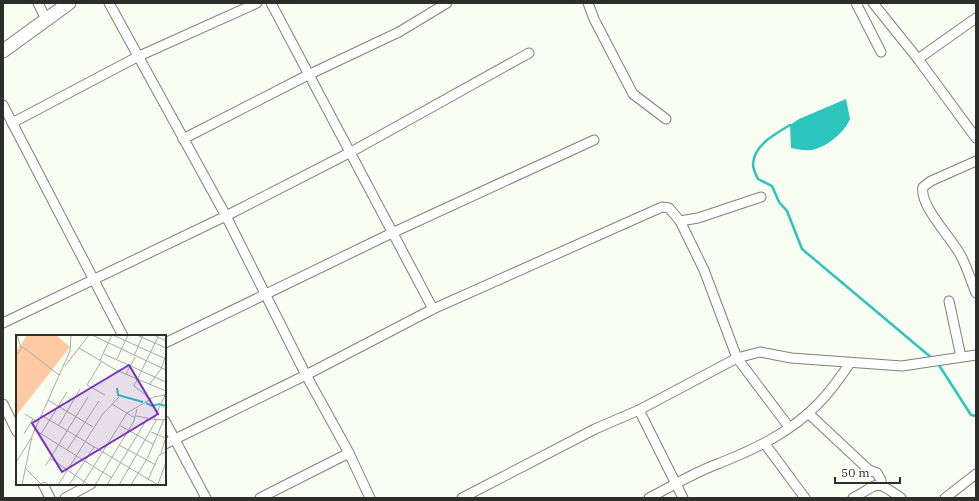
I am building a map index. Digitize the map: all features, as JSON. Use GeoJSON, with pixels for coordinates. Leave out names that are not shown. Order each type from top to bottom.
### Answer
{"type":"FeatureCollection","features":[{"type":"Feature","properties":{"kind":"street"},"geometry":{"type":"LineString","coordinates":[[38,3],[46,19]]}},
{"type":"Feature","properties":{"kind":"street"},"geometry":{"type":"LineString","coordinates":[[3,52],[69,3]]}},
{"type":"Feature","properties":{"kind":"street"},"geometry":{"type":"LineString","coordinates":[[109,3],[137,57],[226,216],[306,375],[349,453],[370,498]]}},
{"type":"Feature","properties":{"kind":"street"},"geometry":{"type":"LineString","coordinates":[[12,123],[137,57],[257,3]]}},
{"type":"Feature","properties":{"kind":"street"},"geometry":{"type":"LineString","coordinates":[[271,3],[433,309]]}},
{"type":"Feature","properties":{"kind":"street"},"geometry":{"type":"LineString","coordinates":[[183,139],[308,74],[399,32],[447,3]]}},
{"type":"Feature","properties":{"kind":"street"},"geometry":{"type":"LineString","coordinates":[[588,3],[594,18],[633,94],[666,119]]}},
{"type":"Feature","properties":{"kind":"street"},"geometry":{"type":"LineString","coordinates":[[856,3],[881,52]]}},
{"type":"Feature","properties":{"kind":"street"},"geometry":{"type":"LineString","coordinates":[[873,3],[918,58],[976,138]]}},
{"type":"Feature","properties":{"kind":"street"},"geometry":{"type":"LineString","coordinates":[[918,58],[976,18]]}},
{"type":"Feature","properties":{"kind":"street"},"geometry":{"type":"LineString","coordinates":[[3,324],[226,216],[351,152],[529,53]]}},
{"type":"Feature","properties":{"kind":"street"},"geometry":{"type":"LineString","coordinates":[[3,105],[122,335]]}},
{"type":"Feature","properties":{"kind":"street"},"geometry":{"type":"LineString","coordinates":[[166,343],[392,233],[594,140]]}},
{"type":"Feature","properties":{"kind":"street"},"geometry":{"type":"LineString","coordinates":[[976,161],[931,181],[923,186],[921,193],[962,258],[976,294]]}},
{"type":"Feature","properties":{"kind":"street"},"geometry":{"type":"LineString","coordinates":[[680,221],[698,218],[761,197]]}},
{"type":"Feature","properties":{"kind":"street"},"geometry":{"type":"LineString","coordinates":[[166,443],[306,375],[433,309],[662,207],[669,208],[680,221],[704,270],[737,358],[788,427]]}},
{"type":"Feature","properties":{"kind":"street"},"geometry":{"type":"LineString","coordinates":[[949,300],[961,357]]}},
{"type":"Feature","properties":{"kind":"street"},"geometry":{"type":"LineString","coordinates":[[462,498],[595,429],[639,410],[737,358],[760,352],[791,358],[902,366],[976,355]]}},
{"type":"Feature","properties":{"kind":"street"},"geometry":{"type":"LineString","coordinates":[[648,498],[677,483],[765,444],[808,413],[832,389],[850,363]]}},
{"type":"Feature","properties":{"kind":"street"},"geometry":{"type":"LineString","coordinates":[[3,404],[16,430]]}},
{"type":"Feature","properties":{"kind":"street"},"geometry":{"type":"LineString","coordinates":[[639,410],[677,483],[683,498]]}},
{"type":"Feature","properties":{"kind":"street"},"geometry":{"type":"LineString","coordinates":[[808,413],[869,470],[877,473],[881,480],[881,484]]}},
{"type":"Feature","properties":{"kind":"street"},"geometry":{"type":"LineString","coordinates":[[166,423],[206,498]]}},
{"type":"Feature","properties":{"kind":"street"},"geometry":{"type":"LineString","coordinates":[[765,444],[804,498]]}},
{"type":"Feature","properties":{"kind":"street"},"geometry":{"type":"LineString","coordinates":[[260,498],[349,453]]}},
{"type":"Feature","properties":{"kind":"street"},"geometry":{"type":"LineString","coordinates":[[945,498],[976,474]]}},
{"type":"Feature","properties":{"kind":"street"},"geometry":{"type":"LineString","coordinates":[[853,498],[874,484],[881,484],[901,498]]}},
{"type":"Feature","properties":{"kind":"street"},"geometry":{"type":"LineString","coordinates":[[44,485],[50,498]]}},
{"type":"Feature","properties":{"kind":"street"},"geometry":{"type":"LineString","coordinates":[[65,498],[89,485]]}},
{"type":"Feature","properties":{"kind":"water"},"geometry":{"type":"Polygon","coordinates":[[[846,99],[850,119],[834,139],[817,149],[804,150],[791,148],[790,125],[799,119],[846,99]]]}},
{"type":"Feature","properties":{"kind":"waterway"},"geometry":{"type":"LineString","coordinates":[[790,125],[766,141],[757,151],[753,164],[758,179],[772,186],[779,202],[787,211],[802,249],[933,359]]}},
{"type":"Feature","properties":{"kind":"waterway"},"geometry":{"type":"LineString","coordinates":[[937,362],[971,415],[976,416]]}}]}
